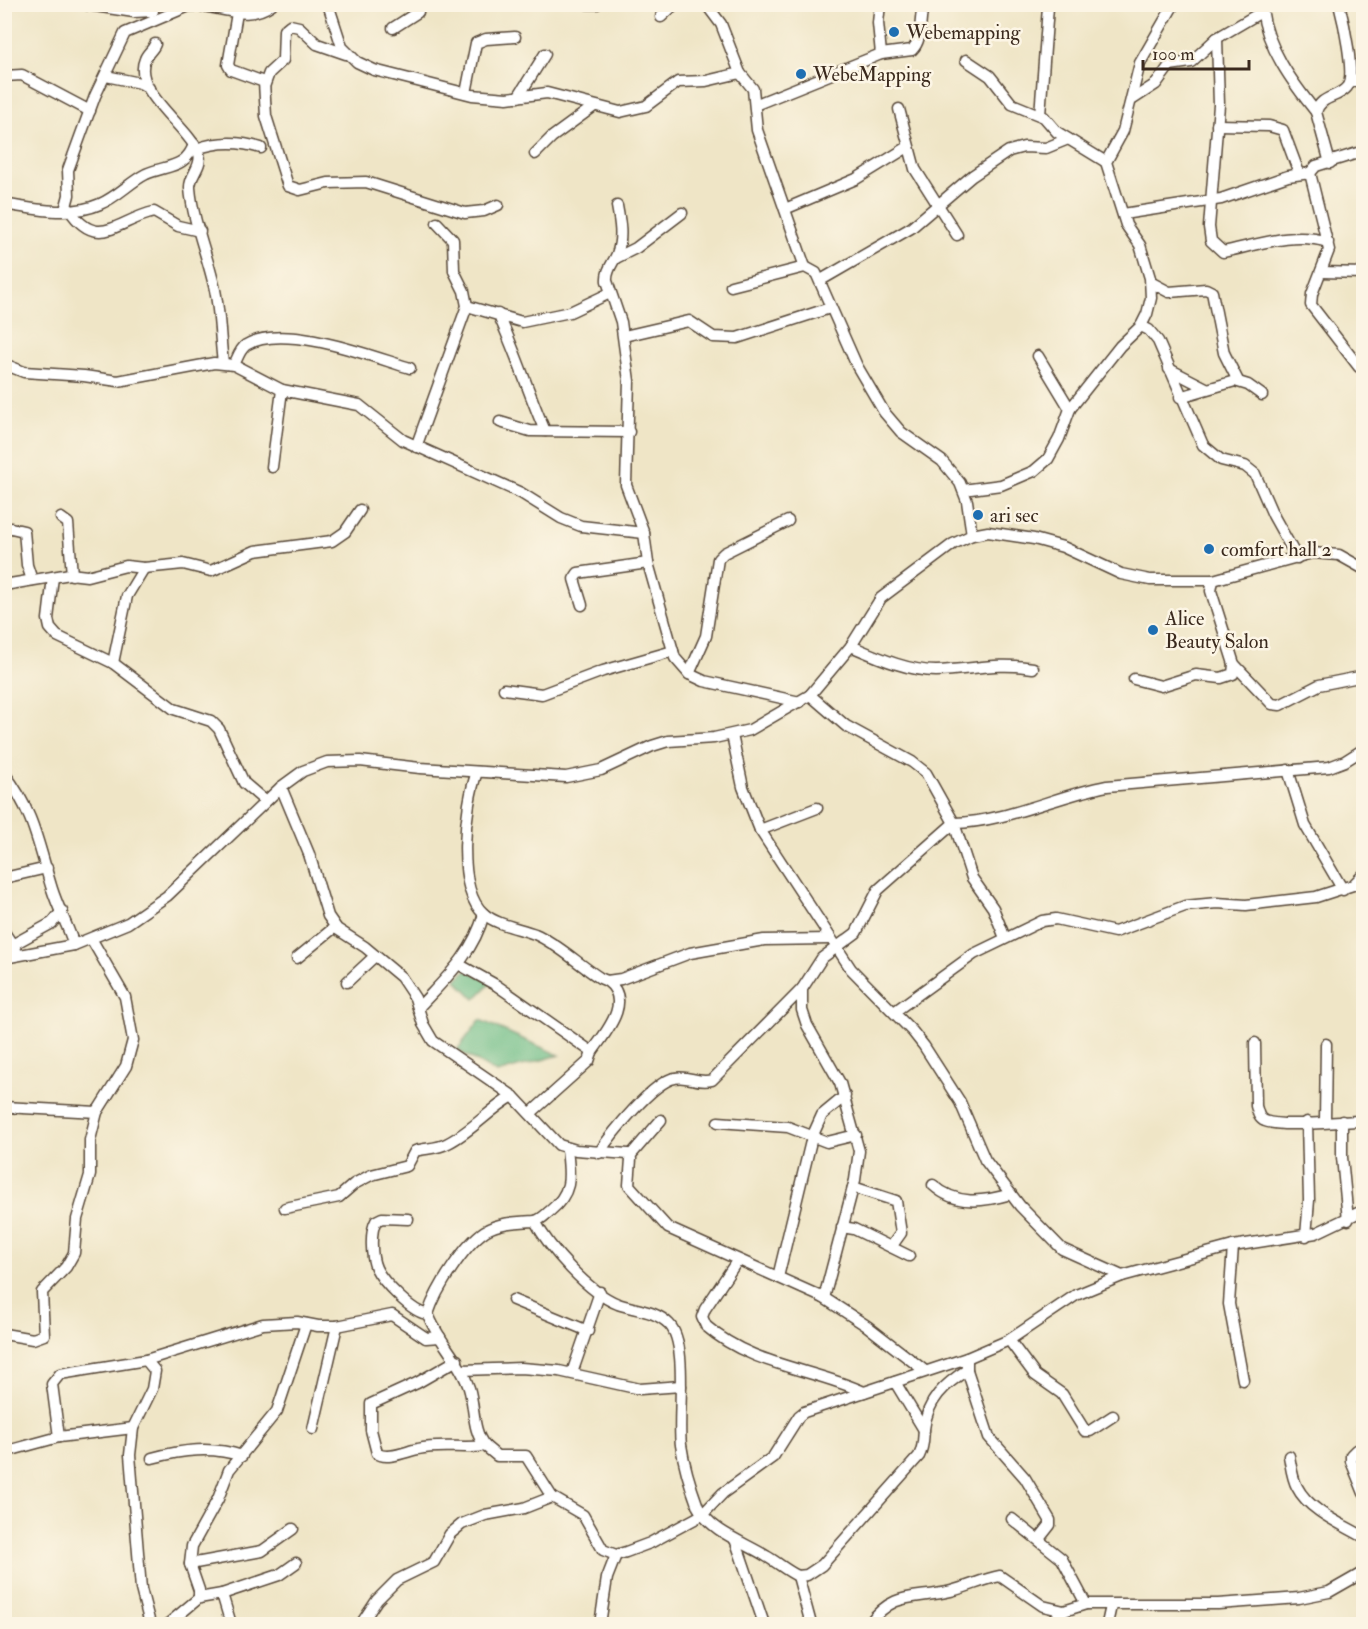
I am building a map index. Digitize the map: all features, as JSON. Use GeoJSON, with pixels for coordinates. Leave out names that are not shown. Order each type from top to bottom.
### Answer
{"type":"FeatureCollection","features":[{"type":"Feature","properties":{"kind":"street"},"geometry":{"type":"LineString","coordinates":[[82,4],[134,12],[200,5],[252,14],[272,4]]}},
{"type":"Feature","properties":{"kind":"street"},"geometry":{"type":"LineString","coordinates":[[328,4],[346,54]]}},
{"type":"Feature","properties":{"kind":"street"},"geometry":{"type":"LineString","coordinates":[[393,28],[418,12],[418,4]]}},
{"type":"Feature","properties":{"kind":"street"},"geometry":{"type":"LineString","coordinates":[[587,4],[597,4]]}},
{"type":"Feature","properties":{"kind":"street"},"geometry":{"type":"LineString","coordinates":[[661,17],[675,4]]}},
{"type":"Feature","properties":{"kind":"street"},"geometry":{"type":"LineString","coordinates":[[880,4],[878,22],[881,54]]}},
{"type":"Feature","properties":{"kind":"street"},"geometry":{"type":"LineString","coordinates":[[757,104],[881,54],[909,51],[916,47],[924,4]]}},
{"type":"Feature","properties":{"kind":"street"},"geometry":{"type":"LineString","coordinates":[[1106,162],[1123,131],[1133,99],[1140,63],[1174,4]]}},
{"type":"Feature","properties":{"kind":"street"},"geometry":{"type":"LineString","coordinates":[[1339,4],[1348,53],[1349,84]]}},
{"type":"Feature","properties":{"kind":"street"},"geometry":{"type":"LineString","coordinates":[[711,5],[722,24],[740,73],[749,82],[757,104],[757,130],[805,267]]}},
{"type":"Feature","properties":{"kind":"street"},"geometry":{"type":"LineString","coordinates":[[1040,115],[1048,7]]}},
{"type":"Feature","properties":{"kind":"street"},"geometry":{"type":"LineString","coordinates":[[1133,99],[1156,84],[1170,65],[1191,62],[1218,38],[1264,7],[1273,46],[1294,82],[1316,112],[1330,163]]}},
{"type":"Feature","properties":{"kind":"street"},"geometry":{"type":"LineString","coordinates":[[67,210],[68,171],[90,111],[125,33],[156,10]]}},
{"type":"Feature","properties":{"kind":"street"},"geometry":{"type":"LineString","coordinates":[[237,13],[228,65],[231,70],[259,79],[265,84]]}},
{"type":"Feature","properties":{"kind":"street"},"geometry":{"type":"LineString","coordinates":[[498,205],[484,211],[465,213],[414,199],[373,184],[357,182],[294,190],[285,181],[266,116],[265,84],[268,73],[283,60],[284,30],[290,25],[299,27],[317,44],[346,54],[374,70],[466,93],[495,98],[547,93],[612,112],[638,110],[661,97],[678,81],[706,81],[740,73]]}},
{"type":"Feature","properties":{"kind":"street"},"geometry":{"type":"LineString","coordinates":[[466,93],[476,43],[486,39],[515,37]]}},
{"type":"Feature","properties":{"kind":"street"},"geometry":{"type":"LineString","coordinates":[[1218,38],[1220,73],[1209,234],[1217,249],[1223,252],[1296,237],[1328,242]]}},
{"type":"Feature","properties":{"kind":"street"},"geometry":{"type":"LineString","coordinates":[[155,44],[145,59],[144,68],[149,88],[159,107],[175,121],[195,147],[200,163],[190,186],[215,292],[228,364]]}},
{"type":"Feature","properties":{"kind":"street"},"geometry":{"type":"LineString","coordinates":[[519,97],[545,54]]}},
{"type":"Feature","properties":{"kind":"street"},"geometry":{"type":"LineString","coordinates":[[963,490],[1001,485],[1040,467],[1053,453],[1070,409],[1120,346],[1141,326],[1150,307],[1152,283],[1140,245],[1129,232],[1106,162],[1068,139],[1040,115],[1021,109],[1006,99],[990,76],[966,60]]}},
{"type":"Feature","properties":{"kind":"street"},"geometry":{"type":"LineString","coordinates":[[4,76],[22,75],[34,79],[90,111]]}},
{"type":"Feature","properties":{"kind":"street"},"geometry":{"type":"LineString","coordinates":[[1316,112],[1322,100],[1345,89],[1364,75]]}},
{"type":"Feature","properties":{"kind":"street"},"geometry":{"type":"LineString","coordinates":[[106,76],[140,83],[149,88]]}},
{"type":"Feature","properties":{"kind":"street"},"geometry":{"type":"LineString","coordinates":[[535,154],[552,137],[593,106]]}},
{"type":"Feature","properties":{"kind":"street"},"geometry":{"type":"LineString","coordinates":[[899,109],[915,169],[957,235]]}},
{"type":"Feature","properties":{"kind":"street"},"geometry":{"type":"LineString","coordinates":[[1217,125],[1269,126],[1283,130],[1305,173],[1328,242],[1329,250],[1312,294],[1311,305],[1319,319],[1359,367],[1364,368]]}},
{"type":"Feature","properties":{"kind":"street"},"geometry":{"type":"LineString","coordinates":[[821,280],[900,235],[938,207],[972,176],[1009,151],[1024,147],[1046,148],[1068,139]]}},
{"type":"Feature","properties":{"kind":"street"},"geometry":{"type":"LineString","coordinates":[[4,204],[67,210],[99,205],[148,173],[177,165],[195,147],[228,142],[247,143],[261,148]]}},
{"type":"Feature","properties":{"kind":"street"},"geometry":{"type":"LineString","coordinates":[[785,209],[856,179],[908,147]]}},
{"type":"Feature","properties":{"kind":"street"},"geometry":{"type":"LineString","coordinates":[[1123,214],[1211,201],[1305,173],[1316,166],[1364,151]]}},
{"type":"Feature","properties":{"kind":"street"},"geometry":{"type":"LineString","coordinates":[[617,206],[621,230],[615,258],[606,274],[624,336],[629,381],[626,484],[644,533],[648,563],[665,616],[673,651],[680,666],[689,674],[704,681],[800,702]]}},
{"type":"Feature","properties":{"kind":"street"},"geometry":{"type":"LineString","coordinates":[[67,210],[83,227],[96,232],[111,229],[154,212],[178,226],[200,231]]}},
{"type":"Feature","properties":{"kind":"street"},"geometry":{"type":"LineString","coordinates":[[615,258],[636,248],[682,213]]}},
{"type":"Feature","properties":{"kind":"street"},"geometry":{"type":"LineString","coordinates":[[416,447],[467,306],[464,291],[454,271],[453,240],[437,223]]}},
{"type":"Feature","properties":{"kind":"street"},"geometry":{"type":"LineString","coordinates":[[731,286],[805,267],[812,269],[821,280],[830,308],[857,366],[884,412],[901,432],[942,461],[963,490],[972,535]]}},
{"type":"Feature","properties":{"kind":"street"},"geometry":{"type":"LineString","coordinates":[[1321,272],[1364,273]]}},
{"type":"Feature","properties":{"kind":"street"},"geometry":{"type":"LineString","coordinates":[[1152,283],[1169,292],[1202,289],[1212,292],[1224,354],[1238,381],[1262,395]]}},
{"type":"Feature","properties":{"kind":"street"},"geometry":{"type":"LineString","coordinates":[[467,306],[522,322],[552,318],[584,307],[610,293]]}},
{"type":"Feature","properties":{"kind":"street"},"geometry":{"type":"LineString","coordinates":[[624,336],[689,321],[713,337],[737,338],[830,308]]}},
{"type":"Feature","properties":{"kind":"street"},"geometry":{"type":"LineString","coordinates":[[498,314],[516,352],[545,431]]}},
{"type":"Feature","properties":{"kind":"street"},"geometry":{"type":"LineString","coordinates":[[1141,326],[1149,330],[1158,341],[1180,397],[1207,450],[1221,460],[1250,468],[1297,558]]}},
{"type":"Feature","properties":{"kind":"street"},"geometry":{"type":"LineString","coordinates":[[228,364],[246,345],[257,341],[293,337],[410,368]]}},
{"type":"Feature","properties":{"kind":"street"},"geometry":{"type":"LineString","coordinates":[[1038,356],[1070,409]]}},
{"type":"Feature","properties":{"kind":"street"},"geometry":{"type":"LineString","coordinates":[[5,365],[24,372],[118,381],[228,364],[282,390],[359,405],[393,434],[416,447],[521,494],[581,526],[644,533]]}},
{"type":"Feature","properties":{"kind":"street"},"geometry":{"type":"LineString","coordinates":[[1169,369],[1206,388]]}},
{"type":"Feature","properties":{"kind":"street"},"geometry":{"type":"LineString","coordinates":[[1180,397],[1238,381]]}},
{"type":"Feature","properties":{"kind":"street"},"geometry":{"type":"LineString","coordinates":[[272,467],[282,390]]}},
{"type":"Feature","properties":{"kind":"street"},"geometry":{"type":"LineString","coordinates":[[500,422],[530,431],[629,432]]}},
{"type":"Feature","properties":{"kind":"street"},"geometry":{"type":"LineString","coordinates":[[4,585],[72,574],[87,576],[126,566],[144,568],[183,564],[211,571],[255,551],[332,541],[345,532],[360,510]]}},
{"type":"Feature","properties":{"kind":"street"},"geometry":{"type":"LineString","coordinates":[[61,518],[69,523],[72,574]]}},
{"type":"Feature","properties":{"kind":"street"},"geometry":{"type":"LineString","coordinates":[[689,674],[706,636],[718,559],[724,553],[788,521]]}},
{"type":"Feature","properties":{"kind":"street"},"geometry":{"type":"LineString","coordinates":[[11,528],[24,531],[27,565],[32,580]]}},
{"type":"Feature","properties":{"kind":"street"},"geometry":{"type":"LineString","coordinates":[[4,958],[92,940],[128,923],[167,896],[281,787],[314,766],[341,760],[566,777],[601,770],[652,746],[732,735],[767,722],[810,695],[851,646],[881,598],[893,587],[953,544],[972,535],[988,532],[1034,539],[1063,547],[1135,578],[1170,581],[1213,580],[1312,553],[1339,555],[1364,570]]}},
{"type":"Feature","properties":{"kind":"street"},"geometry":{"type":"LineString","coordinates":[[582,605],[574,579],[578,573],[648,563]]}},
{"type":"Feature","properties":{"kind":"street"},"geometry":{"type":"LineString","coordinates":[[113,663],[127,596],[144,568]]}},
{"type":"Feature","properties":{"kind":"street"},"geometry":{"type":"LineString","coordinates":[[53,577],[49,599],[50,628],[63,640],[113,663],[174,709],[211,721],[219,729],[244,783],[265,801]]}},
{"type":"Feature","properties":{"kind":"street"},"geometry":{"type":"LineString","coordinates":[[1134,679],[1161,686],[1196,675],[1221,678],[1233,674],[1234,664],[1211,591],[1213,580]]}},
{"type":"Feature","properties":{"kind":"street"},"geometry":{"type":"LineString","coordinates":[[851,646],[893,662],[933,671],[1003,664],[1033,668]]}},
{"type":"Feature","properties":{"kind":"street"},"geometry":{"type":"LineString","coordinates":[[504,689],[542,693],[603,671],[673,651]]}},
{"type":"Feature","properties":{"kind":"street"},"geometry":{"type":"LineString","coordinates":[[1234,664],[1276,706],[1319,685],[1364,676]]}},
{"type":"Feature","properties":{"kind":"street"},"geometry":{"type":"LineString","coordinates":[[810,695],[846,726],[920,767],[932,781],[954,822],[972,878],[993,908],[1005,938]]}},
{"type":"Feature","properties":{"kind":"street"},"geometry":{"type":"LineString","coordinates":[[732,735],[742,787],[760,830],[832,943],[866,987],[913,1032],[936,1065],[960,1102],[979,1150],[1011,1194],[1066,1253],[1122,1276]]}},
{"type":"Feature","properties":{"kind":"street"},"geometry":{"type":"LineString","coordinates":[[607,981],[628,977],[679,957],[708,950],[764,940],[832,943],[856,933],[878,890],[954,822],[976,822],[1107,786],[1329,767],[1345,761],[1363,749]]}},
{"type":"Feature","properties":{"kind":"street"},"geometry":{"type":"LineString","coordinates":[[1288,770],[1305,825],[1342,890]]}},
{"type":"Feature","properties":{"kind":"street"},"geometry":{"type":"LineString","coordinates":[[477,772],[469,804],[465,864],[470,891],[484,914],[543,939],[615,987],[618,1001],[615,1019],[592,1052],[589,1061],[531,1112]]}},
{"type":"Feature","properties":{"kind":"street"},"geometry":{"type":"LineString","coordinates":[[4,773],[24,800],[35,826],[52,889],[74,945]]}},
{"type":"Feature","properties":{"kind":"street"},"geometry":{"type":"LineString","coordinates":[[281,787],[309,854],[326,911],[335,927],[401,977],[419,1006],[423,1024],[433,1041],[513,1096],[531,1112],[554,1140],[567,1149],[599,1153],[620,1152],[630,1156]]}},
{"type":"Feature","properties":{"kind":"street"},"geometry":{"type":"LineString","coordinates":[[760,830],[818,808]]}},
{"type":"Feature","properties":{"kind":"street"},"geometry":{"type":"LineString","coordinates":[[4,878],[47,868]]}},
{"type":"Feature","properties":{"kind":"street"},"geometry":{"type":"LineString","coordinates":[[894,1012],[974,954],[1050,919],[1114,932],[1141,925],[1185,906],[1270,903],[1342,890],[1353,885],[1364,874]]}},
{"type":"Feature","properties":{"kind":"street"},"geometry":{"type":"LineString","coordinates":[[14,944],[52,923],[62,911]]}},
{"type":"Feature","properties":{"kind":"street"},"geometry":{"type":"LineString","coordinates":[[419,1006],[460,965],[479,930],[484,914]]}},
{"type":"Feature","properties":{"kind":"street"},"geometry":{"type":"LineString","coordinates":[[297,958],[335,927]]}},
{"type":"Feature","properties":{"kind":"street"},"geometry":{"type":"LineString","coordinates":[[4,932],[14,944],[18,956]]}},
{"type":"Feature","properties":{"kind":"street"},"geometry":{"type":"LineString","coordinates":[[4,1334],[33,1339],[44,1335],[42,1292],[66,1267],[74,1253],[77,1219],[90,1175],[90,1140],[97,1112],[126,1066],[133,1040],[133,1029],[120,985],[92,940]]}},
{"type":"Feature","properties":{"kind":"street"},"geometry":{"type":"LineString","coordinates":[[599,1153],[633,1110],[668,1081],[678,1077],[702,1082],[712,1080],[802,989],[832,943]]}},
{"type":"Feature","properties":{"kind":"street"},"geometry":{"type":"LineString","coordinates":[[347,982],[375,956]]}},
{"type":"Feature","properties":{"kind":"street"},"geometry":{"type":"LineString","coordinates":[[460,965],[496,985],[592,1052]]}},
{"type":"Feature","properties":{"kind":"street"},"geometry":{"type":"LineString","coordinates":[[802,989],[802,1010],[807,1025],[845,1096],[856,1135],[859,1162],[824,1298]]}},
{"type":"Feature","properties":{"kind":"street"},"geometry":{"type":"LineString","coordinates":[[1255,1043],[1258,1116],[1263,1120],[1273,1122],[1364,1121]]}},
{"type":"Feature","properties":{"kind":"street"},"geometry":{"type":"LineString","coordinates":[[1325,1121],[1326,1044]]}},
{"type":"Feature","properties":{"kind":"street"},"geometry":{"type":"LineString","coordinates":[[285,1208],[339,1197],[354,1184],[371,1175],[404,1168],[410,1163],[415,1151],[448,1143],[470,1130],[496,1106],[513,1096]]}},
{"type":"Feature","properties":{"kind":"street"},"geometry":{"type":"LineString","coordinates":[[778,1277],[812,1137],[822,1115],[845,1096]]}},
{"type":"Feature","properties":{"kind":"street"},"geometry":{"type":"LineString","coordinates":[[4,1107],[97,1112]]}},
{"type":"Feature","properties":{"kind":"street"},"geometry":{"type":"LineString","coordinates":[[661,1120],[649,1138],[630,1156],[629,1185],[659,1222],[737,1261],[824,1298],[867,1326],[913,1364],[925,1371]]}},
{"type":"Feature","properties":{"kind":"street"},"geometry":{"type":"LineString","coordinates":[[1342,1121],[1341,1158],[1348,1220]]}},
{"type":"Feature","properties":{"kind":"street"},"geometry":{"type":"LineString","coordinates":[[718,1122],[788,1127],[812,1137],[834,1142],[856,1135]]}},
{"type":"Feature","properties":{"kind":"street"},"geometry":{"type":"LineString","coordinates":[[1306,1236],[1309,1200],[1307,1122]]}},
{"type":"Feature","properties":{"kind":"street"},"geometry":{"type":"LineString","coordinates":[[428,1314],[435,1296],[473,1242],[487,1230],[500,1225],[542,1219],[565,1198],[568,1180],[567,1149]]}},
{"type":"Feature","properties":{"kind":"street"},"geometry":{"type":"LineString","coordinates":[[933,1185],[941,1192],[963,1201],[984,1201],[1011,1194]]}},
{"type":"Feature","properties":{"kind":"street"},"geometry":{"type":"LineString","coordinates":[[853,1187],[896,1201],[901,1233],[891,1247]]}},
{"type":"Feature","properties":{"kind":"street"},"geometry":{"type":"LineString","coordinates":[[535,1221],[557,1255],[600,1292],[617,1304],[647,1311],[669,1323],[678,1346],[681,1443],[702,1515],[736,1542],[764,1554],[798,1576],[807,1575],[822,1564],[919,1456],[935,1396],[967,1364],[1009,1340],[1076,1295],[1122,1276],[1233,1246],[1306,1236],[1348,1220],[1364,1210]]}},
{"type":"Feature","properties":{"kind":"street"},"geometry":{"type":"LineString","coordinates":[[408,1219],[382,1218],[376,1221],[373,1231],[374,1264],[381,1276],[404,1300],[417,1311],[428,1314],[459,1365],[470,1389],[478,1433],[485,1446],[497,1456],[521,1455],[529,1458],[552,1497],[583,1515],[596,1542],[603,1550],[616,1555],[650,1543],[702,1515],[723,1493],[773,1457],[799,1416],[818,1406],[925,1371],[967,1364]]}},
{"type":"Feature","properties":{"kind":"street"},"geometry":{"type":"LineString","coordinates":[[842,1227],[854,1229],[909,1256]]}},
{"type":"Feature","properties":{"kind":"street"},"geometry":{"type":"LineString","coordinates":[[1233,1246],[1229,1304],[1243,1380]]}},
{"type":"Feature","properties":{"kind":"street"},"geometry":{"type":"LineString","coordinates":[[737,1261],[703,1314],[706,1326],[767,1362],[814,1372],[864,1392]]}},
{"type":"Feature","properties":{"kind":"street"},"geometry":{"type":"LineString","coordinates":[[572,1373],[600,1292]]}},
{"type":"Feature","properties":{"kind":"street"},"geometry":{"type":"LineString","coordinates":[[513,1300],[588,1331]]}},
{"type":"Feature","properties":{"kind":"street"},"geometry":{"type":"LineString","coordinates":[[59,1437],[52,1389],[55,1378],[60,1374],[146,1360],[250,1327],[284,1322],[337,1326],[392,1316],[426,1338],[440,1337]]}},
{"type":"Feature","properties":{"kind":"street"},"geometry":{"type":"LineString","coordinates":[[199,1598],[199,1590],[189,1555],[196,1535],[215,1505],[229,1470],[277,1411],[306,1324]]}},
{"type":"Feature","properties":{"kind":"street"},"geometry":{"type":"LineString","coordinates":[[313,1429],[337,1326]]}},
{"type":"Feature","properties":{"kind":"street"},"geometry":{"type":"LineString","coordinates":[[1009,1340],[1035,1375],[1062,1394],[1085,1431],[1090,1431],[1113,1416]]}},
{"type":"Feature","properties":{"kind":"street"},"geometry":{"type":"LineString","coordinates":[[146,1360],[155,1371],[154,1382],[133,1428],[130,1455],[141,1589],[150,1624]]}},
{"type":"Feature","properties":{"kind":"street"},"geometry":{"type":"LineString","coordinates":[[967,1364],[989,1437],[1025,1478],[1050,1520],[1050,1525],[1039,1539]]}},
{"type":"Feature","properties":{"kind":"street"},"geometry":{"type":"LineString","coordinates":[[485,1446],[459,1449],[420,1448],[384,1456],[377,1453],[372,1430],[371,1404],[459,1365],[572,1373],[640,1389],[681,1386]]}},
{"type":"Feature","properties":{"kind":"street"},"geometry":{"type":"LineString","coordinates":[[895,1382],[924,1431]]}},
{"type":"Feature","properties":{"kind":"street"},"geometry":{"type":"LineString","coordinates":[[4,1452],[59,1437],[133,1428]]}},
{"type":"Feature","properties":{"kind":"street"},"geometry":{"type":"LineString","coordinates":[[152,1458],[202,1450],[218,1450],[242,1456]]}},
{"type":"Feature","properties":{"kind":"street"},"geometry":{"type":"LineString","coordinates":[[1364,1451],[1356,1450],[1351,1455],[1351,1461],[1364,1493]]}},
{"type":"Feature","properties":{"kind":"street"},"geometry":{"type":"LineString","coordinates":[[1288,1456],[1301,1495],[1318,1510],[1364,1537]]}},
{"type":"Feature","properties":{"kind":"street"},"geometry":{"type":"LineString","coordinates":[[361,1624],[377,1600],[396,1580],[434,1562],[450,1534],[462,1524],[485,1515],[524,1508],[552,1497]]}},
{"type":"Feature","properties":{"kind":"street"},"geometry":{"type":"LineString","coordinates":[[1012,1519],[1062,1559],[1086,1604]]}},
{"type":"Feature","properties":{"kind":"street"},"geometry":{"type":"LineString","coordinates":[[190,1564],[262,1551],[293,1529]]}},
{"type":"Feature","properties":{"kind":"street"},"geometry":{"type":"LineString","coordinates":[[736,1542],[764,1624]]}},
{"type":"Feature","properties":{"kind":"street"},"geometry":{"type":"LineString","coordinates":[[600,1624],[607,1578],[616,1555]]}},
{"type":"Feature","properties":{"kind":"street"},"geometry":{"type":"LineString","coordinates":[[168,1624],[199,1598],[222,1594],[279,1575],[297,1563]]}},
{"type":"Feature","properties":{"kind":"street"},"geometry":{"type":"LineString","coordinates":[[1050,1624],[1064,1611],[1086,1604],[1111,1606],[1171,1602],[1218,1604],[1299,1598],[1329,1592],[1364,1572]]}},
{"type":"Feature","properties":{"kind":"street"},"geometry":{"type":"LineString","coordinates":[[798,1576],[810,1624]]}},
{"type":"Feature","properties":{"kind":"street"},"geometry":{"type":"LineString","coordinates":[[869,1624],[884,1607],[897,1600],[915,1594],[949,1592],[1000,1576],[1043,1606],[1064,1611]]}},
{"type":"Feature","properties":{"kind":"street"},"geometry":{"type":"LineString","coordinates":[[222,1594],[231,1624]]}},
{"type":"Feature","properties":{"kind":"street"},"geometry":{"type":"LineString","coordinates":[[1107,1624],[1111,1606]]}},
{"type":"Feature","properties":{"kind":"green space"},"geometry":{"type":"Polygon","coordinates":[[[466,970],[492,982],[475,999],[456,980],[466,970]]]}},
{"type":"Feature","properties":{"kind":"green space"},"geometry":{"type":"Polygon","coordinates":[[[480,1020],[559,1055],[497,1073],[457,1050],[480,1020]]]}},
{"type":"Feature","properties":{"kind":"place","name":"Webemapping"},"geometry":{"type":"Point","coordinates":[894,32]}},
{"type":"Feature","properties":{"kind":"place","name":"WebeMapping"},"geometry":{"type":"Point","coordinates":[801,74]}},
{"type":"Feature","properties":{"kind":"place","name":"ari sec"},"geometry":{"type":"Point","coordinates":[978,515]}},
{"type":"Feature","properties":{"kind":"place","name":"comfort hall 2"},"geometry":{"type":"Point","coordinates":[1209,549]}},
{"type":"Feature","properties":{"kind":"place","name":"Alice Beauty Salon"},"geometry":{"type":"Point","coordinates":[1153,630]}}]}
